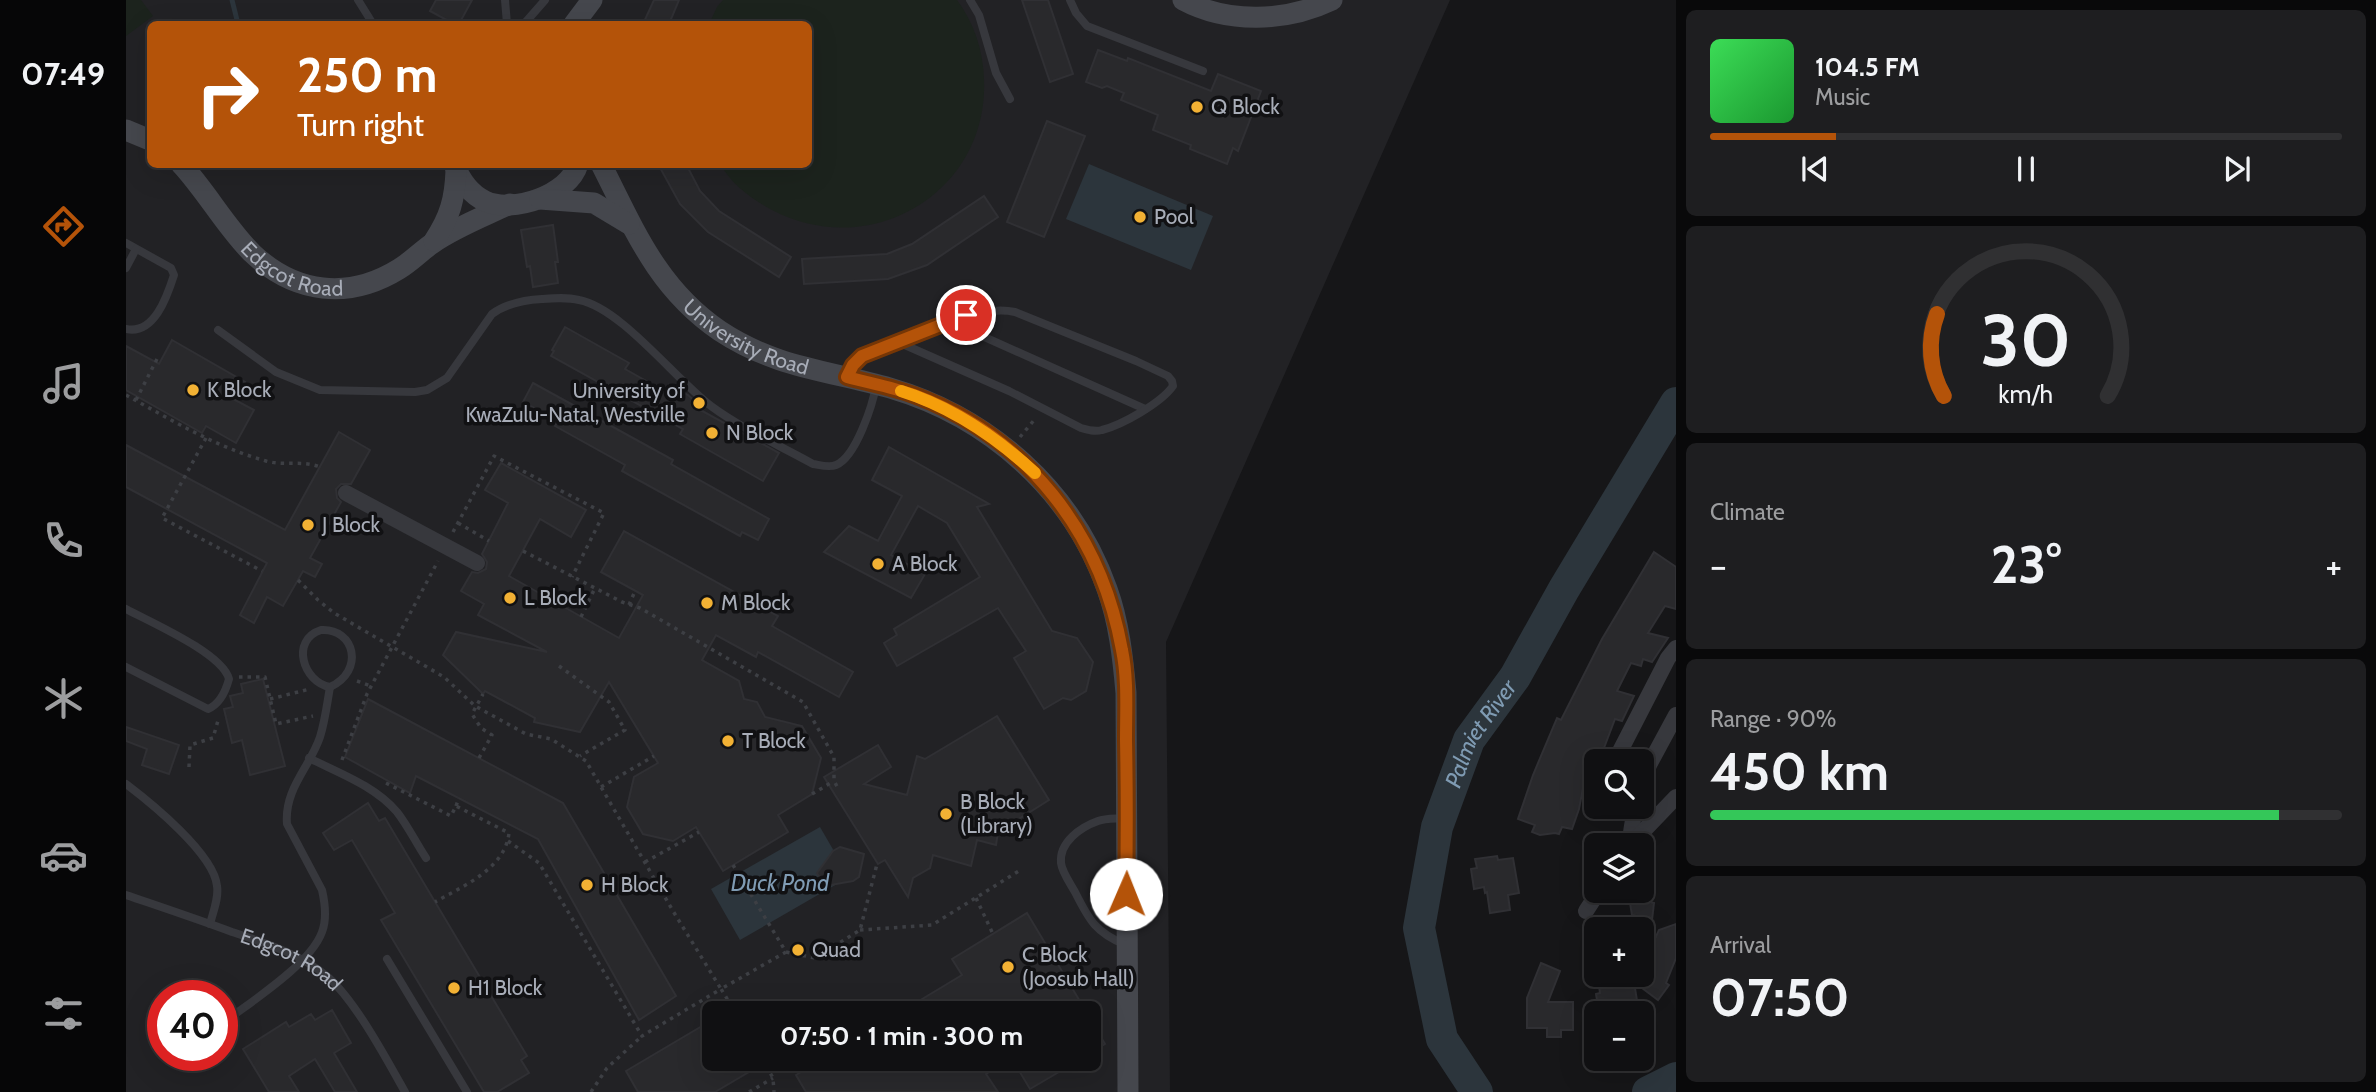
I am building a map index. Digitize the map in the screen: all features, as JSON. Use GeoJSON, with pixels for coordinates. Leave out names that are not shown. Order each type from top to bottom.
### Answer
{"type":"FeatureCollection","features":[{"type":"Feature","properties":{"kind":"street"},"geometry":{"type":"LineString","coordinates":[[576,21],[592,0]]}},
{"type":"Feature","properties":{"kind":"street"},"geometry":{"type":"LineString","coordinates":[[1183,0],[1224,16],[1263,17],[1289,13],[1332,0]]}},
{"type":"Feature","properties":{"kind":"street"},"geometry":{"type":"LineString","coordinates":[[126,130],[147,139]]}},
{"type":"Feature","properties":{"kind":"street","name":"Edgcot Road"},"geometry":{"type":"LineString","coordinates":[[184,168],[252,252],[273,270],[302,283],[329,289],[368,285],[399,269],[433,243],[510,204]]}},
{"type":"Feature","properties":{"kind":"street","name":"Edgcot Road"},"geometry":{"type":"LineString","coordinates":[[433,243],[451,213],[455,196],[455,168]]}},
{"type":"Feature","properties":{"kind":"street"},"geometry":{"type":"LineString","coordinates":[[456,168],[471,191],[484,201],[497,205],[540,199],[565,184],[575,168]]}},
{"type":"Feature","properties":{"kind":"street","name":"University Road"},"geometry":{"type":"LineString","coordinates":[[603,168],[629,224],[649,258],[677,292],[718,329],[787,364],[914,396],[969,422],[1010,450],[1048,488],[1094,556],[1108,590],[1123,652],[1126,693],[1128,1092]]}},
{"type":"Feature","properties":{"kind":"street","name":"University Road"},"geometry":{"type":"LineString","coordinates":[[540,199],[594,203],[629,224]]}},
{"type":"Feature","properties":{"kind":"street"},"geometry":{"type":"LineString","coordinates":[[346,493],[477,563]]}},
{"type":"Feature","properties":{"kind":"street"},"geometry":{"type":"LineString","coordinates":[[1621,749],[1668,658],[1676,648]]}},
{"type":"Feature","properties":{"kind":"street"},"geometry":{"type":"LineString","coordinates":[[1654,756],[1676,715]]}},
{"type":"Feature","properties":{"kind":"street"},"geometry":{"type":"LineString","coordinates":[[1641,833],[1676,797]]}},
{"type":"Feature","properties":{"kind":"street"},"geometry":{"type":"LineString","coordinates":[[1586,911],[1592,903]]}},
{"type":"Feature","properties":{"kind":"lane"},"geometry":{"type":"LineString","coordinates":[[358,0],[371,21]]}},
{"type":"Feature","properties":{"kind":"lane"},"geometry":{"type":"LineString","coordinates":[[505,0],[507,21]]}},
{"type":"Feature","properties":{"kind":"lane"},"geometry":{"type":"LineString","coordinates":[[527,21],[545,0]]}},
{"type":"Feature","properties":{"kind":"lane"},"geometry":{"type":"LineString","coordinates":[[971,0],[979,15],[996,73],[1010,99]]}},
{"type":"Feature","properties":{"kind":"lane"},"geometry":{"type":"LineString","coordinates":[[1070,0],[1087,26],[1203,72]]}},
{"type":"Feature","properties":{"kind":"lane"},"geometry":{"type":"LineString","coordinates":[[126,243],[171,268],[174,275],[151,322],[140,330],[126,329]]}},
{"type":"Feature","properties":{"kind":"lane"},"geometry":{"type":"LineString","coordinates":[[126,268],[136,249]]}},
{"type":"Feature","properties":{"kind":"lane"},"geometry":{"type":"LineString","coordinates":[[218,330],[276,372],[320,390],[415,392],[427,390],[447,378],[485,323],[501,308],[536,299],[581,300],[611,315],[695,393],[724,415],[813,464],[828,466],[838,465],[852,449],[873,403],[876,385]]}},
{"type":"Feature","properties":{"kind":"lane"},"geometry":{"type":"LineString","coordinates":[[847,377],[862,356],[966,315],[1002,309],[1136,361],[1168,376],[1173,386],[1168,394],[1145,409],[1103,430],[1093,432],[898,342]]}},
{"type":"Feature","properties":{"kind":"lane"},"geometry":{"type":"LineString","coordinates":[[951,322],[1145,409]]}},
{"type":"Feature","properties":{"kind":"lane"},"geometry":{"type":"LineString","coordinates":[[126,609],[204,652],[224,668],[228,683],[215,706],[208,709],[126,667]]}},
{"type":"Feature","properties":{"kind":"lane"},"geometry":{"type":"LineString","coordinates":[[327,630],[340,636],[353,658],[352,666],[345,677],[326,687],[312,679],[307,671],[303,652],[311,635],[327,630]]}},
{"type":"Feature","properties":{"kind":"lane"},"geometry":{"type":"LineString","coordinates":[[238,1012],[303,961],[322,932],[325,901],[287,824],[286,814],[288,800],[320,739],[326,713],[326,687]]}},
{"type":"Feature","properties":{"kind":"lane"},"geometry":{"type":"LineString","coordinates":[[309,758],[365,786],[382,798],[397,812],[426,858]]}},
{"type":"Feature","properties":{"kind":"lane"},"geometry":{"type":"LineString","coordinates":[[126,784],[170,821],[209,866],[217,884],[210,924]]}},
{"type":"Feature","properties":{"kind":"lane"},"geometry":{"type":"LineString","coordinates":[[1126,944],[1109,938],[1093,924],[1061,865],[1061,853],[1067,842],[1079,831],[1100,820],[1128,818]]}},
{"type":"Feature","properties":{"kind":"lane","name":"Edgcot Road"},"geometry":{"type":"LineString","coordinates":[[126,895],[273,946],[329,978],[368,1031],[404,1092]]}},
{"type":"Feature","properties":{"kind":"lane"},"geometry":{"type":"LineString","coordinates":[[387,959],[467,1092]]}},
{"type":"Feature","properties":{"kind":"path"},"geometry":{"type":"LineString","coordinates":[[136,400],[157,359]]}},
{"type":"Feature","properties":{"kind":"path"},"geometry":{"type":"LineString","coordinates":[[128,397],[206,438],[268,462],[312,464],[320,467]]}},
{"type":"Feature","properties":{"kind":"path"},"geometry":{"type":"LineString","coordinates":[[1018,440],[1030,425]]}},
{"type":"Feature","properties":{"kind":"path"},"geometry":{"type":"LineString","coordinates":[[206,438],[162,518],[262,571]]}},
{"type":"Feature","properties":{"kind":"path"},"geometry":{"type":"LineString","coordinates":[[453,533],[494,456],[604,513],[572,577]]}},
{"type":"Feature","properties":{"kind":"path"},"geometry":{"type":"LineString","coordinates":[[458,523],[489,541]]}},
{"type":"Feature","properties":{"kind":"path"},"geometry":{"type":"LineString","coordinates":[[523,551],[629,605],[640,608],[803,702],[834,758],[834,781],[838,788]]}},
{"type":"Feature","properties":{"kind":"path"},"geometry":{"type":"LineString","coordinates":[[352,765],[340,759],[367,694],[442,555]]}},
{"type":"Feature","properties":{"kind":"path"},"geometry":{"type":"LineString","coordinates":[[298,580],[334,613],[444,677],[475,706],[526,734],[551,739],[586,761],[728,1001]]}},
{"type":"Feature","properties":{"kind":"path"},"geometry":{"type":"LineString","coordinates":[[580,617],[595,588]]}},
{"type":"Feature","properties":{"kind":"path"},"geometry":{"type":"LineString","coordinates":[[629,605],[635,591]]}},
{"type":"Feature","properties":{"kind":"path"},"geometry":{"type":"LineString","coordinates":[[559,666],[609,702],[625,730],[580,756]]}},
{"type":"Feature","properties":{"kind":"path"},"geometry":{"type":"LineString","coordinates":[[232,686],[240,676],[265,677],[276,724],[326,713]]}},
{"type":"Feature","properties":{"kind":"path"},"geometry":{"type":"LineString","coordinates":[[268,699],[326,687]]}},
{"type":"Feature","properties":{"kind":"path"},"geometry":{"type":"LineString","coordinates":[[479,758],[492,735],[481,728],[472,714],[483,694]]}},
{"type":"Feature","properties":{"kind":"path"},"geometry":{"type":"LineString","coordinates":[[189,767],[190,745],[214,738],[222,706]]}},
{"type":"Feature","properties":{"kind":"path"},"geometry":{"type":"LineString","coordinates":[[601,787],[654,757]]}},
{"type":"Feature","properties":{"kind":"path"},"geometry":{"type":"LineString","coordinates":[[376,778],[452,816],[459,799]]}},
{"type":"Feature","properties":{"kind":"path"},"geometry":{"type":"LineString","coordinates":[[812,794],[834,781]]}},
{"type":"Feature","properties":{"kind":"path"},"geometry":{"type":"LineString","coordinates":[[435,902],[487,873],[508,841],[509,832],[456,806]]}},
{"type":"Feature","properties":{"kind":"path"},"geometry":{"type":"LineString","coordinates":[[645,862],[699,832]]}},
{"type":"Feature","properties":{"kind":"path"},"geometry":{"type":"LineString","coordinates":[[508,841],[539,863],[642,1036]]}},
{"type":"Feature","properties":{"kind":"path"},"geometry":{"type":"LineString","coordinates":[[860,930],[877,864]]}},
{"type":"Feature","properties":{"kind":"path"},"geometry":{"type":"LineString","coordinates":[[734,867],[786,952]]}},
{"type":"Feature","properties":{"kind":"path"},"geometry":{"type":"LineString","coordinates":[[591,1092],[607,1068],[642,1036],[786,952],[815,957],[860,930],[932,925],[1022,870]]}},
{"type":"Feature","properties":{"kind":"path"},"geometry":{"type":"LineString","coordinates":[[976,898],[993,934]]}},
{"type":"Feature","properties":{"kind":"path"},"geometry":{"type":"LineString","coordinates":[[769,1071],[773,1078],[774,1092]]}},
{"type":"Feature","properties":{"kind":"path"},"geometry":{"type":"LineString","coordinates":[[749,1092],[773,1078]]}},
{"type":"Feature","properties":{"kind":"shaded area","name":"University of KwaZulu-Natal, Westville"},"geometry":{"type":"Polygon","coordinates":[[[126,0],[1450,0],[1166,642],[1170,1092],[126,1092],[126,0]]]}},
{"type":"Feature","properties":{"kind":"shaded area"},"geometry":{"type":"Polygon","coordinates":[[[126,0],[141,0],[153,16],[126,36],[126,0]]]}},
{"type":"Feature","properties":{"kind":"shaded area"},"geometry":{"type":"Polygon","coordinates":[[[723,0],[957,0],[976,37],[984,79],[980,119],[967,154],[945,184],[917,206],[884,221],[848,227],[810,224],[772,210],[743,191],[723,168],[812,168],[812,21],[710,21],[723,0]]]}},
{"type":"Feature","properties":{"kind":"water","name":"Pool"},"geometry":{"type":"Polygon","coordinates":[[[1089,164],[1213,216],[1191,270],[1066,219],[1089,164]]]}},
{"type":"Feature","properties":{"kind":"water","name":"Duck Pond"},"geometry":{"type":"Polygon","coordinates":[[[820,827],[849,877],[740,940],[711,889],[820,827]]]}},
{"type":"Feature","properties":{"kind":"building"},"geometry":{"type":"Polygon","coordinates":[[[436,0],[472,0],[461,21],[448,21],[430,11],[436,0]]]}},
{"type":"Feature","properties":{"kind":"building"},"geometry":{"type":"Polygon","coordinates":[[[654,0],[679,0],[670,21],[644,21],[654,0]]]}},
{"type":"Feature","properties":{"kind":"building"},"geometry":{"type":"Polygon","coordinates":[[[1022,0],[1048,0],[1073,74],[1050,82],[1022,0]]]}},
{"type":"Feature","properties":{"kind":"building","name":"Q Block"},"geometry":{"type":"Polygon","coordinates":[[[1098,50],[1127,61],[1128,58],[1211,91],[1218,74],[1261,91],[1238,151],[1233,148],[1227,164],[1190,149],[1191,145],[1153,130],[1158,115],[1121,100],[1124,93],[1086,82],[1098,50]]]}},
{"type":"Feature","properties":{"kind":"building"},"geometry":{"type":"Polygon","coordinates":[[[1047,121],[1085,136],[1044,237],[1007,222],[1047,121]]]}},
{"type":"Feature","properties":{"kind":"building"},"geometry":{"type":"Polygon","coordinates":[[[660,168],[688,168],[700,191],[719,211],[791,257],[779,277],[708,232],[680,204],[660,168]]]}},
{"type":"Feature","properties":{"kind":"building"},"geometry":{"type":"Polygon","coordinates":[[[984,196],[998,217],[927,265],[888,279],[804,284],[802,259],[887,254],[912,244],[984,196]]]}},
{"type":"Feature","properties":{"kind":"building"},"geometry":{"type":"Polygon","coordinates":[[[553,225],[558,283],[533,287],[521,230],[553,225]]]}},
{"type":"Feature","properties":{"kind":"building"},"geometry":{"type":"Polygon","coordinates":[[[565,327],[629,363],[625,369],[666,392],[669,385],[688,395],[697,403],[695,407],[779,453],[763,481],[680,434],[683,429],[551,356],[565,327]]]}},
{"type":"Feature","properties":{"kind":"building","name":"K Block"},"geometry":{"type":"Polygon","coordinates":[[[172,340],[245,382],[235,400],[254,410],[236,443],[206,426],[202,433],[126,390],[126,346],[159,364],[172,340]]]}},
{"type":"Feature","properties":{"kind":"building"},"geometry":{"type":"Polygon","coordinates":[[[533,383],[673,460],[671,464],[769,519],[758,540],[742,532],[740,536],[622,471],[625,465],[555,426],[558,421],[523,402],[533,383]]]}},
{"type":"Feature","properties":{"kind":"building"},"geometry":{"type":"Polygon","coordinates":[[[339,432],[370,450],[351,484],[341,484],[336,489],[337,498],[341,502],[310,558],[322,564],[315,577],[303,571],[283,606],[267,597],[254,623],[240,615],[267,563],[126,487],[126,445],[285,530],[339,432]]]}},
{"type":"Feature","properties":{"kind":"building","name":"A Block"},"geometry":{"type":"Polygon","coordinates":[[[889,447],[989,504],[977,507],[1052,631],[1077,638],[1093,662],[1086,691],[1071,700],[1063,698],[1044,709],[1014,658],[1026,651],[998,608],[897,666],[884,643],[897,635],[894,629],[980,577],[947,523],[918,506],[891,555],[925,574],[911,598],[824,552],[849,526],[878,541],[902,496],[872,480],[889,447]]]}},
{"type":"Feature","properties":{"kind":"building"},"geometry":{"type":"Polygon","coordinates":[[[501,463],[586,510],[571,537],[540,519],[509,576],[619,638],[643,595],[601,572],[624,531],[778,616],[772,626],[853,672],[839,697],[758,652],[756,657],[716,635],[702,660],[739,681],[744,699],[757,702],[765,717],[802,726],[821,758],[812,794],[778,815],[788,832],[723,871],[696,827],[673,841],[643,834],[627,807],[634,777],[658,763],[609,682],[580,732],[534,722],[535,718],[485,691],[483,694],[443,655],[456,632],[547,652],[478,615],[484,604],[461,591],[472,572],[478,573],[486,569],[487,562],[482,554],[508,503],[485,490],[501,463]]]}},
{"type":"Feature","properties":{"kind":"building"},"geometry":{"type":"Polygon","coordinates":[[[1654,552],[1676,567],[1676,609],[1665,606],[1648,633],[1668,638],[1652,662],[1643,659],[1641,666],[1631,663],[1617,691],[1634,696],[1622,721],[1615,719],[1604,749],[1584,749],[1584,783],[1572,829],[1562,827],[1559,834],[1540,835],[1532,832],[1535,825],[1518,819],[1557,718],[1561,720],[1602,639],[1654,552]]]}},
{"type":"Feature","properties":{"kind":"building"},"geometry":{"type":"Polygon","coordinates":[[[263,679],[285,766],[250,775],[242,740],[232,743],[224,709],[233,707],[230,696],[243,693],[241,684],[263,679]]]}},
{"type":"Feature","properties":{"kind":"building","name":"H Block"},"geometry":{"type":"Polygon","coordinates":[[[368,699],[563,803],[676,996],[639,1020],[538,839],[416,776],[410,793],[345,757],[368,699]]]}},
{"type":"Feature","properties":{"kind":"building","name":"B Block (Library)"},"geometry":{"type":"Polygon","coordinates":[[[997,716],[1049,800],[998,832],[996,845],[977,840],[971,866],[933,855],[930,868],[913,878],[908,897],[885,860],[878,864],[824,777],[878,745],[891,767],[864,784],[907,795],[917,756],[925,759],[997,716]]]}},
{"type":"Feature","properties":{"kind":"building"},"geometry":{"type":"Polygon","coordinates":[[[126,727],[179,745],[169,774],[142,765],[147,749],[126,741],[126,727]]]}},
{"type":"Feature","properties":{"kind":"building","name":"H1 Block"},"geometry":{"type":"Polygon","coordinates":[[[368,803],[379,821],[385,818],[527,1056],[521,1060],[529,1073],[497,1092],[484,1092],[381,920],[395,913],[352,840],[334,850],[323,833],[368,803]]]}},
{"type":"Feature","properties":{"kind":"building"},"geometry":{"type":"Polygon","coordinates":[[[840,847],[864,854],[859,877],[853,881],[825,886],[817,873],[833,851],[840,847]]]}},
{"type":"Feature","properties":{"kind":"building"},"geometry":{"type":"Polygon","coordinates":[[[1497,856],[1498,860],[1513,858],[1519,893],[1508,895],[1510,910],[1490,913],[1487,892],[1485,893],[1484,887],[1474,889],[1471,869],[1477,868],[1475,859],[1497,856]]]}},
{"type":"Feature","properties":{"kind":"building"},"geometry":{"type":"Polygon","coordinates":[[[1630,903],[1654,903],[1652,917],[1632,915],[1630,903]]]}},
{"type":"Feature","properties":{"kind":"building","name":"C Block (Joosub Hall)"},"geometry":{"type":"Polygon","coordinates":[[[1027,913],[1080,1001],[919,1001],[962,975],[952,959],[1027,913]]]}},
{"type":"Feature","properties":{"kind":"building"},"geometry":{"type":"Polygon","coordinates":[[[1676,924],[1676,958],[1666,983],[1669,985],[1658,1000],[1641,987],[1654,987],[1654,941],[1659,930],[1676,924]]]}},
{"type":"Feature","properties":{"kind":"building"},"geometry":{"type":"Polygon","coordinates":[[[1541,963],[1560,971],[1548,1002],[1573,1002],[1573,1030],[1561,1030],[1561,1037],[1547,1037],[1547,1028],[1527,1028],[1527,998],[1541,963]]]}},
{"type":"Feature","properties":{"kind":"building"},"geometry":{"type":"Polygon","coordinates":[[[1599,987],[1635,987],[1637,1001],[1597,1001],[1596,994],[1600,993],[1599,987]]]}},
{"type":"Feature","properties":{"kind":"building"},"geometry":{"type":"Polygon","coordinates":[[[332,1010],[351,1043],[334,1053],[357,1092],[335,1092],[315,1059],[289,1076],[299,1092],[269,1092],[243,1049],[286,1022],[289,1027],[311,1014],[315,1020],[332,1010]]]}},
{"type":"Feature","properties":{"kind":"building"},"geometry":{"type":"Polygon","coordinates":[[[702,1026],[702,1071],[751,1071],[715,1092],[638,1092],[626,1071],[702,1026]]]}},
{"type":"Feature","properties":{"kind":"building"},"geometry":{"type":"Polygon","coordinates":[[[803,1071],[991,1071],[986,1074],[998,1092],[806,1092],[796,1075],[803,1071]]]}},
{"type":"Feature","properties":{"kind":"building"},"geometry":{"type":"Polygon","coordinates":[[[1019,1071],[1061,1071],[1030,1089],[1019,1071]]]}},
{"type":"Feature","properties":{"kind":"waterway"},"geometry":{"type":"LineString","coordinates":[[232,0],[237,21]]}},
{"type":"Feature","properties":{"kind":"waterway","name":"Palmiet River"},"geometry":{"type":"LineString","coordinates":[[1477,1092],[1442,1039],[1419,928],[1437,827],[1469,740],[1515,677],[1564,589],[1676,403]]}},
{"type":"Feature","properties":{"kind":"waterway","name":"Palmiet River"},"geometry":{"type":"LineString","coordinates":[[1648,1092],[1676,1078]]}},
{"type":"Feature","properties":{"kind":"slow traffic"},"geometry":{"type":"LineString","coordinates":[[901,391],[969,422],[1010,450],[1035,473]]}},
{"type":"Feature","properties":{"kind":"place","name":"Q Block"},"geometry":{"type":"Point","coordinates":[1197,107]}},
{"type":"Feature","properties":{"kind":"place","name":"Pool"},"geometry":{"type":"Point","coordinates":[1140,217]}},
{"type":"Feature","properties":{"kind":"place","name":"K Block"},"geometry":{"type":"Point","coordinates":[193,390]}},
{"type":"Feature","properties":{"kind":"place","name":"University of KwaZulu-Natal, Westville"},"geometry":{"type":"Point","coordinates":[699,403]}},
{"type":"Feature","properties":{"kind":"place","name":"N Block"},"geometry":{"type":"Point","coordinates":[712,433]}},
{"type":"Feature","properties":{"kind":"place","name":"J Block"},"geometry":{"type":"Point","coordinates":[308,525]}},
{"type":"Feature","properties":{"kind":"place","name":"A Block"},"geometry":{"type":"Point","coordinates":[878,564]}},
{"type":"Feature","properties":{"kind":"place","name":"L Block"},"geometry":{"type":"Point","coordinates":[510,598]}},
{"type":"Feature","properties":{"kind":"place","name":"M Block"},"geometry":{"type":"Point","coordinates":[707,603]}},
{"type":"Feature","properties":{"kind":"place","name":"T Block"},"geometry":{"type":"Point","coordinates":[728,741]}},
{"type":"Feature","properties":{"kind":"place","name":"B Block (Library)"},"geometry":{"type":"Point","coordinates":[946,814]}},
{"type":"Feature","properties":{"kind":"place","name":"H Block"},"geometry":{"type":"Point","coordinates":[587,885]}},
{"type":"Feature","properties":{"kind":"place","name":"Quad"},"geometry":{"type":"Point","coordinates":[798,950]}},
{"type":"Feature","properties":{"kind":"place","name":"C Block (Joosub Hall)"},"geometry":{"type":"Point","coordinates":[1008,967]}},
{"type":"Feature","properties":{"kind":"place","name":"H1 Block"},"geometry":{"type":"Point","coordinates":[454,988]}},
{"type":"Feature","properties":{"kind":"route"},"geometry":{"type":"LineString","coordinates":[[966,315],[862,356],[847,377],[887,387],[943,408],[1010,450],[1035,472],[1048,488],[1094,556],[1108,590],[1123,652],[1128,818],[1126,894]]}}]}
